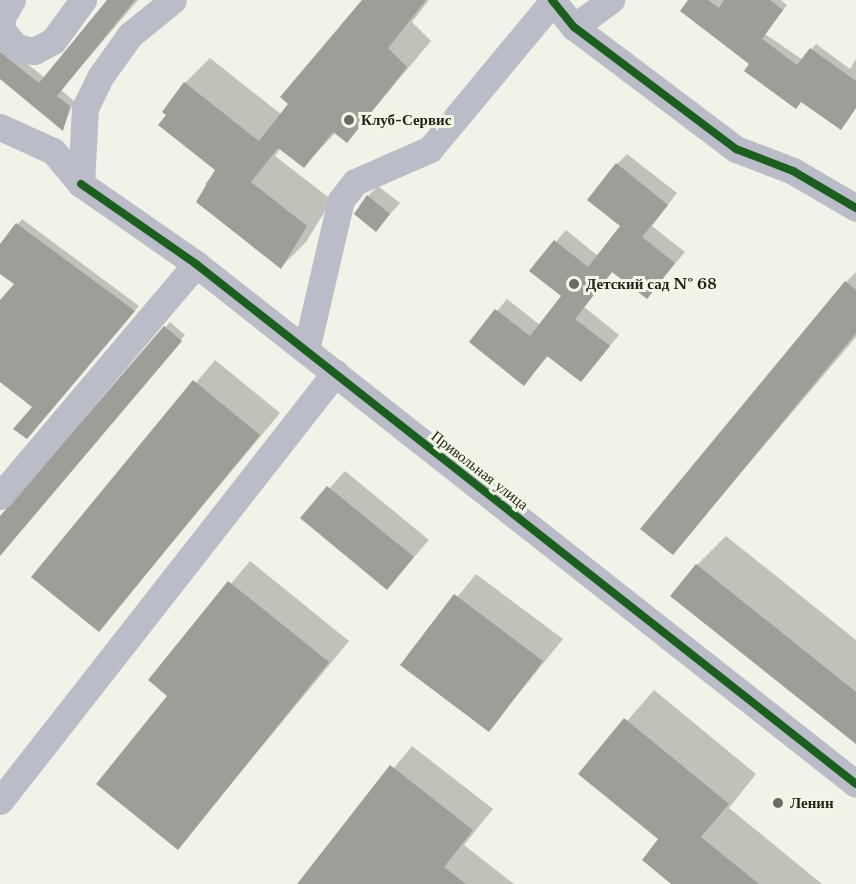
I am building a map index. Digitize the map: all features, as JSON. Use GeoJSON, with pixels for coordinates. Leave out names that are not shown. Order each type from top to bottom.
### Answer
{"type":"FeatureCollection","features":[{"type":"Feature","properties":{"kind":"street"},"geometry":{"type":"LineString","coordinates":[[12,0],[2,17],[2,30],[16,47],[34,51],[53,41],[83,0]]}},
{"type":"Feature","properties":{"kind":"street"},"geometry":{"type":"LineString","coordinates":[[81,184],[85,108],[100,77],[130,35],[173,0]]}},
{"type":"Feature","properties":{"kind":"street"},"geometry":{"type":"LineString","coordinates":[[306,350],[341,200],[355,182],[430,149],[553,0],[574,27],[736,149],[793,171],[856,207]]}},
{"type":"Feature","properties":{"kind":"street"},"geometry":{"type":"LineString","coordinates":[[574,27],[611,0]]}},
{"type":"Feature","properties":{"kind":"street","name":"Привольная улица"},"geometry":{"type":"LineString","coordinates":[[0,127],[53,151],[81,184],[196,264],[856,784]]}},
{"type":"Feature","properties":{"kind":"street"},"geometry":{"type":"LineString","coordinates":[[0,496],[196,264]]}},
{"type":"Feature","properties":{"kind":"street"},"geometry":{"type":"LineString","coordinates":[[0,801],[335,373]]}},
{"type":"Feature","properties":{"kind":"building"},"geometry":{"type":"Polygon","coordinates":[[[107,0],[135,0],[57,96],[70,106],[63,131],[0,79],[0,52],[39,83],[107,0]]]}},
{"type":"Feature","properties":{"kind":"building"},"geometry":{"type":"Polygon","coordinates":[[[362,0],[426,0],[388,48],[407,67],[347,143],[333,132],[304,168],[278,148],[251,182],[307,226],[281,269],[196,202],[215,170],[158,125],[166,115],[162,112],[184,82],[259,141],[288,104],[280,97],[362,0]]]}},
{"type":"Feature","properties":{"kind":"building"},"geometry":{"type":"Polygon","coordinates":[[[688,0],[708,0],[719,8],[724,0],[770,0],[783,10],[762,39],[797,65],[810,48],[856,81],[856,108],[841,130],[801,102],[796,109],[744,71],[749,64],[680,11],[688,0]]]}},
{"type":"Feature","properties":{"kind":"building","name":"Детский сад № 68"},"geometry":{"type":"Polygon","coordinates":[[[616,163],[668,205],[642,237],[675,263],[647,299],[612,272],[575,319],[610,346],[581,382],[547,356],[524,386],[469,342],[495,309],[530,336],[561,296],[529,271],[554,240],[588,267],[620,226],[587,200],[616,163]]]}},
{"type":"Feature","properties":{"kind":"building"},"geometry":{"type":"Polygon","coordinates":[[[367,195],[390,214],[376,232],[354,214],[367,195]]]}},
{"type":"Feature","properties":{"kind":"building"},"geometry":{"type":"Polygon","coordinates":[[[16,223],[135,311],[27,439],[13,429],[32,407],[0,382],[0,300],[14,284],[0,274],[0,244],[16,223]]]}},
{"type":"Feature","properties":{"kind":"building"},"geometry":{"type":"Polygon","coordinates":[[[845,281],[856,290],[856,333],[673,555],[640,529],[845,281]]]}},
{"type":"Feature","properties":{"kind":"building"},"geometry":{"type":"Polygon","coordinates":[[[164,326],[182,341],[0,556],[0,516],[164,326]]]}},
{"type":"Feature","properties":{"kind":"building"},"geometry":{"type":"Polygon","coordinates":[[[193,380],[260,435],[99,632],[31,577],[193,380]]]}},
{"type":"Feature","properties":{"kind":"building"},"geometry":{"type":"Polygon","coordinates":[[[327,486],[414,557],[387,590],[300,518],[327,486]]]}},
{"type":"Feature","properties":{"kind":"building"},"geometry":{"type":"Polygon","coordinates":[[[696,564],[856,692],[856,744],[670,596],[696,564]]]}},
{"type":"Feature","properties":{"kind":"building"},"geometry":{"type":"Polygon","coordinates":[[[228,581],[329,662],[178,850],[96,784],[167,696],[148,680],[228,581]]]}},
{"type":"Feature","properties":{"kind":"building"},"geometry":{"type":"Polygon","coordinates":[[[454,594],[543,661],[489,732],[400,665],[454,594]]]}},
{"type":"Feature","properties":{"kind":"building"},"geometry":{"type":"Polygon","coordinates":[[[624,718],[729,804],[701,837],[759,884],[671,884],[642,860],[658,839],[578,774],[624,718]]]}},
{"type":"Feature","properties":{"kind":"building"},"geometry":{"type":"Polygon","coordinates":[[[390,765],[473,830],[444,867],[466,884],[297,884],[390,765]]]}},
{"type":"Feature","properties":{"kind":"cycle path"},"geometry":{"type":"LineString","coordinates":[[552,0],[574,27],[736,149],[793,171],[856,208]]}},
{"type":"Feature","properties":{"kind":"cycle path"},"geometry":{"type":"LineString","coordinates":[[81,184],[196,264],[856,784]]}},
{"type":"Feature","properties":{"kind":"place","name":"Клуб-Сервис"},"geometry":{"type":"Point","coordinates":[349,120]}},
{"type":"Feature","properties":{"kind":"place","name":"Детский сад № 68"},"geometry":{"type":"Point","coordinates":[574,284]}},
{"type":"Feature","properties":{"kind":"place","name":"Ленин"},"geometry":{"type":"Point","coordinates":[778,803]}}]}
